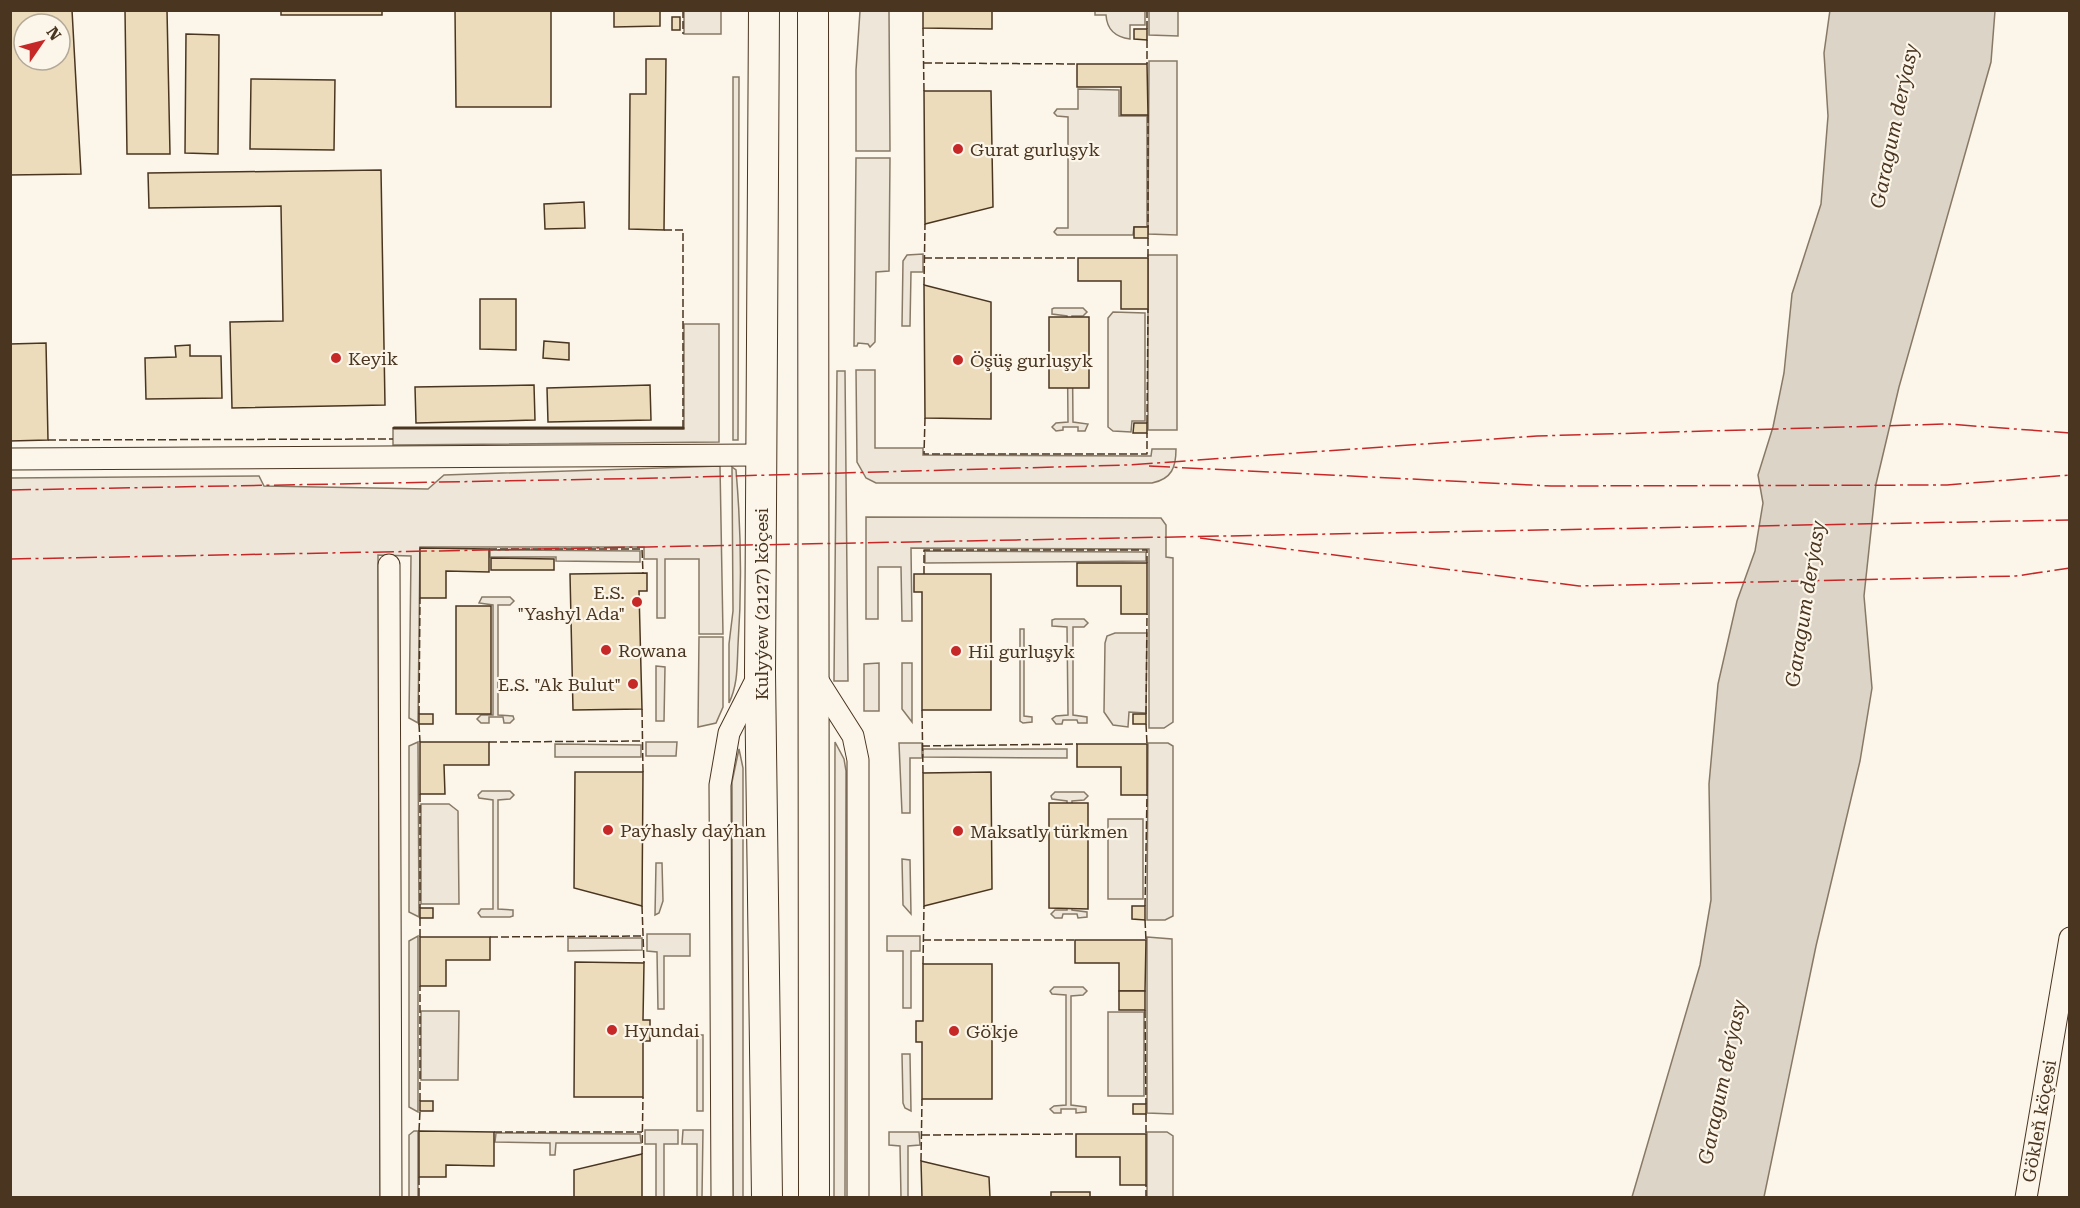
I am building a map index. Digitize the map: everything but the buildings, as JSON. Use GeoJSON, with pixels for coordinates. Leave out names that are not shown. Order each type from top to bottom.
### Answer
{"type":"FeatureCollection","features":[{"type":"Feature","properties":{"kind":"highway","name":"Kulyýew (2127) köçesi"},"geometry":{"type":"LineString","coordinates":[[764,10],[760,673],[766,1197]]}},
{"type":"Feature","properties":{"kind":"highway"},"geometry":{"type":"LineString","coordinates":[[813,10],[814,1197]]}},
{"type":"Feature","properties":{"kind":"street"},"geometry":{"type":"LineString","coordinates":[[10,459],[761,455]]}},
{"type":"Feature","properties":{"kind":"street"},"geometry":{"type":"LineString","coordinates":[[389,565],[391,1197]]}},
{"type":"Feature","properties":{"kind":"street"},"geometry":{"type":"LineString","coordinates":[[812,670],[853,736],[858,760],[858,1197]]}},
{"type":"Feature","properties":{"kind":"street"},"geometry":{"type":"LineString","coordinates":[[722,1197],[720,785],[729,733],[760,673]]}},
{"type":"Feature","properties":{"kind":"street","name":"Gökleň köçesi"},"geometry":{"type":"LineString","coordinates":[[2026,1197],[2062,1038],[2070,938]]}},
{"type":"Feature","properties":{"kind":"shaded area"},"geometry":{"type":"Polygon","coordinates":[[[684,11],[721,11],[721,34],[684,34],[684,11]]]}},
{"type":"Feature","properties":{"kind":"shaded area"},"geometry":{"type":"Polygon","coordinates":[[[860,11],[889,11],[890,151],[856,151],[856,70],[860,11]]]}},
{"type":"Feature","properties":{"kind":"shaded area"},"geometry":{"type":"Polygon","coordinates":[[[1095,11],[1145,11],[1145,25],[1130,25],[1130,39],[1125,38],[1110,29],[1106,15],[1095,15],[1095,11]]]}},
{"type":"Feature","properties":{"kind":"shaded area"},"geometry":{"type":"Polygon","coordinates":[[[1149,11],[1178,11],[1178,36],[1149,35],[1149,11]]]}},
{"type":"Feature","properties":{"kind":"shaded area"},"geometry":{"type":"Polygon","coordinates":[[[1149,61],[1177,61],[1177,235],[1148,234],[1149,61]]]}},
{"type":"Feature","properties":{"kind":"shaded area"},"geometry":{"type":"Polygon","coordinates":[[[733,77],[739,77],[738,440],[733,440],[733,77]]]}},
{"type":"Feature","properties":{"kind":"shaded area"},"geometry":{"type":"Polygon","coordinates":[[[1078,89],[1119,90],[1119,116],[1147,116],[1147,227],[1134,227],[1133,235],[1057,235],[1054,232],[1057,228],[1068,228],[1068,117],[1057,116],[1054,113],[1057,109],[1078,109],[1078,89]]]}},
{"type":"Feature","properties":{"kind":"shaded area"},"geometry":{"type":"Polygon","coordinates":[[[856,158],[890,158],[889,271],[876,272],[875,342],[870,347],[868,344],[858,343],[854,346],[856,158]]]}},
{"type":"Feature","properties":{"kind":"shaded area"},"geometry":{"type":"Polygon","coordinates":[[[923,254],[923,272],[911,272],[910,326],[902,326],[903,261],[907,255],[923,254]]]}},
{"type":"Feature","properties":{"kind":"shaded area"},"geometry":{"type":"Polygon","coordinates":[[[1148,255],[1177,255],[1177,430],[1148,430],[1148,255]]]}},
{"type":"Feature","properties":{"kind":"shaded area"},"geometry":{"type":"Polygon","coordinates":[[[1054,308],[1083,308],[1087,312],[1083,316],[1072,316],[1073,422],[1088,424],[1085,431],[1078,431],[1078,427],[1063,427],[1063,430],[1056,431],[1052,427],[1056,423],[1068,422],[1067,316],[1052,314],[1054,308]]]}},
{"type":"Feature","properties":{"kind":"shaded area"},"geometry":{"type":"Polygon","coordinates":[[[1113,312],[1145,313],[1145,421],[1132,421],[1131,432],[1113,431],[1108,427],[1108,318],[1113,312]]]}},
{"type":"Feature","properties":{"kind":"shaded area"},"geometry":{"type":"Polygon","coordinates":[[[684,324],[719,324],[719,442],[393,445],[393,428],[684,429],[684,324]]]}},
{"type":"Feature","properties":{"kind":"shaded area"},"geometry":{"type":"Polygon","coordinates":[[[856,370],[875,370],[875,448],[923,448],[923,455],[1151,456],[1152,449],[1176,449],[1174,467],[1164,479],[1152,483],[876,483],[866,478],[857,462],[856,370]]]}},
{"type":"Feature","properties":{"kind":"shaded area"},"geometry":{"type":"Polygon","coordinates":[[[837,371],[845,371],[848,681],[834,681],[837,371]]]}},
{"type":"Feature","properties":{"kind":"shaded area"},"geometry":{"type":"Polygon","coordinates":[[[720,466],[723,634],[699,634],[699,559],[665,559],[665,618],[657,618],[657,559],[644,559],[644,547],[420,547],[418,723],[409,718],[411,556],[378,555],[380,1197],[11,1197],[10,478],[259,476],[264,486],[428,489],[444,475],[720,466]]]}},
{"type":"Feature","properties":{"kind":"shaded area"},"geometry":{"type":"Polygon","coordinates":[[[732,467],[736,470],[738,492],[740,579],[736,675],[729,703],[729,644],[733,611],[732,467]]]}},
{"type":"Feature","properties":{"kind":"shaded area"},"geometry":{"type":"Polygon","coordinates":[[[866,517],[1161,518],[1166,525],[1166,557],[1173,558],[1173,722],[1164,728],[1149,728],[1149,549],[911,548],[912,621],[902,621],[901,567],[878,567],[878,619],[866,619],[866,517]]]}},
{"type":"Feature","properties":{"kind":"shaded area"},"geometry":{"type":"Polygon","coordinates":[[[490,550],[640,551],[640,562],[556,561],[556,557],[490,557],[490,550]]]}},
{"type":"Feature","properties":{"kind":"shaded area"},"geometry":{"type":"Polygon","coordinates":[[[925,551],[1146,552],[1146,561],[925,563],[925,551]]]}},
{"type":"Feature","properties":{"kind":"shaded area"},"geometry":{"type":"Polygon","coordinates":[[[482,597],[510,597],[514,601],[510,605],[498,605],[498,715],[513,716],[514,719],[510,723],[504,723],[503,717],[489,717],[489,723],[481,723],[477,719],[481,715],[493,715],[493,605],[479,603],[482,597]]]}},
{"type":"Feature","properties":{"kind":"shaded area"},"geometry":{"type":"Polygon","coordinates":[[[1084,619],[1088,623],[1084,627],[1073,627],[1073,715],[1087,717],[1087,723],[1063,720],[1062,724],[1056,724],[1052,719],[1056,716],[1068,715],[1067,627],[1052,626],[1052,620],[1084,619]]]}},
{"type":"Feature","properties":{"kind":"shaded area"},"geometry":{"type":"Polygon","coordinates":[[[1020,629],[1024,629],[1024,716],[1032,717],[1032,722],[1023,723],[1020,721],[1020,629]]]}},
{"type":"Feature","properties":{"kind":"shaded area"},"geometry":{"type":"Polygon","coordinates":[[[1115,633],[1147,633],[1146,713],[1129,712],[1128,727],[1113,725],[1104,712],[1105,643],[1107,636],[1115,633]]]}},
{"type":"Feature","properties":{"kind":"shaded area"},"geometry":{"type":"Polygon","coordinates":[[[699,637],[723,637],[723,707],[716,723],[698,727],[699,637]]]}},
{"type":"Feature","properties":{"kind":"shaded area"},"geometry":{"type":"Polygon","coordinates":[[[879,663],[879,711],[864,711],[864,664],[879,663]]]}},
{"type":"Feature","properties":{"kind":"shaded area"},"geometry":{"type":"Polygon","coordinates":[[[902,663],[912,663],[912,722],[902,709],[902,663]]]}},
{"type":"Feature","properties":{"kind":"shaded area"},"geometry":{"type":"Polygon","coordinates":[[[656,666],[665,667],[664,721],[656,721],[656,666]]]}},
{"type":"Feature","properties":{"kind":"shaded area"},"geometry":{"type":"Polygon","coordinates":[[[418,742],[419,917],[409,912],[409,746],[418,742]]]}},
{"type":"Feature","properties":{"kind":"shaded area"},"geometry":{"type":"Polygon","coordinates":[[[646,742],[677,742],[676,756],[646,756],[646,742]]]}},
{"type":"Feature","properties":{"kind":"shaded area"},"geometry":{"type":"Polygon","coordinates":[[[835,742],[844,759],[846,771],[845,1198],[834,1197],[835,742]]]}},
{"type":"Feature","properties":{"kind":"shaded area"},"geometry":{"type":"Polygon","coordinates":[[[899,743],[922,743],[922,758],[910,758],[910,813],[902,813],[899,743]]]}},
{"type":"Feature","properties":{"kind":"shaded area"},"geometry":{"type":"Polygon","coordinates":[[[1148,743],[1168,743],[1173,746],[1173,916],[1165,920],[1147,920],[1148,743]]]}},
{"type":"Feature","properties":{"kind":"shaded area"},"geometry":{"type":"Polygon","coordinates":[[[555,744],[641,745],[641,757],[555,757],[555,744]]]}},
{"type":"Feature","properties":{"kind":"shaded area"},"geometry":{"type":"Polygon","coordinates":[[[739,749],[743,768],[743,1197],[733,1198],[732,782],[739,749]]]}},
{"type":"Feature","properties":{"kind":"shaded area"},"geometry":{"type":"Polygon","coordinates":[[[923,749],[1067,749],[1067,758],[923,757],[923,749]]]}},
{"type":"Feature","properties":{"kind":"shaded area"},"geometry":{"type":"Polygon","coordinates":[[[482,791],[510,791],[514,795],[510,799],[498,800],[498,909],[513,910],[513,916],[510,917],[481,917],[478,913],[481,909],[493,909],[493,800],[479,798],[478,795],[482,791]]]}},
{"type":"Feature","properties":{"kind":"shaded area"},"geometry":{"type":"Polygon","coordinates":[[[1055,792],[1084,792],[1088,796],[1084,800],[1072,801],[1072,910],[1087,912],[1087,917],[1078,918],[1077,914],[1063,914],[1062,918],[1055,918],[1051,914],[1055,910],[1067,910],[1067,801],[1052,799],[1051,796],[1055,792]]]}},
{"type":"Feature","properties":{"kind":"shaded area"},"geometry":{"type":"Polygon","coordinates":[[[421,804],[449,804],[458,811],[459,904],[421,904],[421,804]]]}},
{"type":"Feature","properties":{"kind":"shaded area"},"geometry":{"type":"Polygon","coordinates":[[[1108,819],[1143,819],[1143,899],[1108,899],[1108,819]]]}},
{"type":"Feature","properties":{"kind":"shaded area"},"geometry":{"type":"Polygon","coordinates":[[[902,859],[910,860],[911,914],[903,905],[902,859]]]}},
{"type":"Feature","properties":{"kind":"shaded area"},"geometry":{"type":"Polygon","coordinates":[[[656,863],[662,863],[663,901],[659,913],[655,915],[656,863]]]}},
{"type":"Feature","properties":{"kind":"shaded area"},"geometry":{"type":"Polygon","coordinates":[[[647,934],[690,934],[690,956],[664,956],[664,1009],[658,1009],[657,952],[647,951],[647,934]]]}},
{"type":"Feature","properties":{"kind":"shaded area"},"geometry":{"type":"Polygon","coordinates":[[[418,936],[418,1112],[409,1107],[409,941],[418,936]]]}},
{"type":"Feature","properties":{"kind":"shaded area"},"geometry":{"type":"Polygon","coordinates":[[[887,936],[920,936],[920,951],[911,951],[911,1008],[903,1008],[903,951],[887,951],[887,936]]]}},
{"type":"Feature","properties":{"kind":"shaded area"},"geometry":{"type":"Polygon","coordinates":[[[1147,937],[1172,939],[1173,1114],[1147,1113],[1147,937]]]}},
{"type":"Feature","properties":{"kind":"shaded area"},"geometry":{"type":"Polygon","coordinates":[[[568,938],[642,938],[642,950],[568,951],[568,938]]]}},
{"type":"Feature","properties":{"kind":"shaded area"},"geometry":{"type":"Polygon","coordinates":[[[1054,987],[1083,987],[1087,991],[1083,995],[1071,996],[1071,1105],[1086,1107],[1086,1112],[1076,1113],[1076,1109],[1061,1109],[1061,1113],[1054,1113],[1050,1109],[1054,1106],[1066,1105],[1066,995],[1052,994],[1050,991],[1054,987]]]}},
{"type":"Feature","properties":{"kind":"shaded area"},"geometry":{"type":"Polygon","coordinates":[[[421,1011],[459,1011],[458,1080],[421,1080],[421,1011]]]}},
{"type":"Feature","properties":{"kind":"shaded area"},"geometry":{"type":"Polygon","coordinates":[[[1108,1012],[1144,1012],[1144,1096],[1108,1096],[1108,1012]]]}},
{"type":"Feature","properties":{"kind":"shaded area"},"geometry":{"type":"Polygon","coordinates":[[[697,1035],[703,1035],[703,1111],[697,1111],[697,1035]]]}},
{"type":"Feature","properties":{"kind":"shaded area"},"geometry":{"type":"Polygon","coordinates":[[[902,1054],[910,1054],[911,1111],[905,1108],[903,1103],[902,1054]]]}},
{"type":"Feature","properties":{"kind":"shaded area"},"geometry":{"type":"Polygon","coordinates":[[[645,1130],[678,1130],[678,1144],[664,1144],[664,1197],[656,1197],[656,1144],[645,1144],[645,1130]]]}},
{"type":"Feature","properties":{"kind":"shaded area"},"geometry":{"type":"Polygon","coordinates":[[[683,1130],[703,1130],[702,1197],[697,1197],[697,1144],[682,1144],[683,1130]]]}},
{"type":"Feature","properties":{"kind":"shaded area"},"geometry":{"type":"Polygon","coordinates":[[[418,1131],[418,1197],[409,1197],[409,1135],[418,1131]]]}},
{"type":"Feature","properties":{"kind":"shaded area"},"geometry":{"type":"Polygon","coordinates":[[[889,1132],[919,1132],[920,1145],[908,1146],[908,1197],[901,1197],[900,1146],[889,1145],[889,1132]]]}},
{"type":"Feature","properties":{"kind":"shaded area"},"geometry":{"type":"Polygon","coordinates":[[[1147,1132],[1167,1132],[1173,1136],[1173,1197],[1147,1197],[1147,1132]]]}},
{"type":"Feature","properties":{"kind":"shaded area"},"geometry":{"type":"Polygon","coordinates":[[[496,1133],[640,1134],[641,1143],[556,1143],[555,1155],[550,1155],[550,1143],[495,1142],[496,1133]]]}},
{"type":"Feature","properties":{"kind":"water","name":"Garagum derýasy"},"geometry":{"type":"Polygon","coordinates":[[[1830,10],[1995,11],[1991,62],[1899,387],[1876,484],[1864,596],[1872,688],[1860,761],[1816,946],[1764,1197],[1632,1197],[1700,965],[1711,900],[1709,784],[1718,684],[1737,601],[1755,551],[1763,503],[1758,475],[1773,427],[1784,373],[1792,294],[1821,204],[1828,116],[1824,53],[1830,10]]]}},
{"type":"Feature","properties":{"kind":"fence"},"geometry":{"type":"LineString","coordinates":[[683,10],[683,34]]}},
{"type":"Feature","properties":{"kind":"fence"},"geometry":{"type":"LineString","coordinates":[[1147,10],[1147,29]]}},
{"type":"Feature","properties":{"kind":"fence"},"geometry":{"type":"LineString","coordinates":[[923,28],[924,91]]}},
{"type":"Feature","properties":{"kind":"fence"},"geometry":{"type":"LineString","coordinates":[[1147,40],[1147,64]]}},
{"type":"Feature","properties":{"kind":"fence"},"geometry":{"type":"LineString","coordinates":[[924,63],[1077,64]]}},
{"type":"Feature","properties":{"kind":"fence"},"geometry":{"type":"LineString","coordinates":[[1148,115],[1148,227]]}},
{"type":"Feature","properties":{"kind":"fence"},"geometry":{"type":"LineString","coordinates":[[924,285],[925,224]]}},
{"type":"Feature","properties":{"kind":"fence"},"geometry":{"type":"LineString","coordinates":[[664,230],[683,230],[683,428]]}},
{"type":"Feature","properties":{"kind":"fence"},"geometry":{"type":"LineString","coordinates":[[1148,238],[1148,258]]}},
{"type":"Feature","properties":{"kind":"fence"},"geometry":{"type":"LineString","coordinates":[[924,258],[1078,258]]}},
{"type":"Feature","properties":{"kind":"fence"},"geometry":{"type":"LineString","coordinates":[[1147,423],[1148,309]]}},
{"type":"Feature","properties":{"kind":"fence"},"geometry":{"type":"LineString","coordinates":[[925,418],[924,454],[1147,454],[1147,433]]}},
{"type":"Feature","properties":{"kind":"fence"},"geometry":{"type":"LineString","coordinates":[[48,440],[393,439]]}},
{"type":"Feature","properties":{"kind":"fence"},"geometry":{"type":"LineString","coordinates":[[489,549],[642,549],[643,573]]}},
{"type":"Feature","properties":{"kind":"fence"},"geometry":{"type":"LineString","coordinates":[[924,574],[924,550],[1147,550],[1147,563]]}},
{"type":"Feature","properties":{"kind":"fence"},"geometry":{"type":"LineString","coordinates":[[419,714],[420,598]]}},
{"type":"Feature","properties":{"kind":"fence"},"geometry":{"type":"LineString","coordinates":[[1146,714],[1147,614]]}},
{"type":"Feature","properties":{"kind":"fence"},"geometry":{"type":"LineString","coordinates":[[642,709],[643,772]]}},
{"type":"Feature","properties":{"kind":"fence"},"geometry":{"type":"LineString","coordinates":[[922,710],[923,773]]}},
{"type":"Feature","properties":{"kind":"fence"},"geometry":{"type":"LineString","coordinates":[[419,724],[420,742]]}},
{"type":"Feature","properties":{"kind":"fence"},"geometry":{"type":"LineString","coordinates":[[1146,724],[1147,744]]}},
{"type":"Feature","properties":{"kind":"fence"},"geometry":{"type":"LineString","coordinates":[[489,742],[642,741]]}},
{"type":"Feature","properties":{"kind":"fence"},"geometry":{"type":"LineString","coordinates":[[922,746],[1077,744]]}},
{"type":"Feature","properties":{"kind":"fence"},"geometry":{"type":"LineString","coordinates":[[420,794],[420,908]]}},
{"type":"Feature","properties":{"kind":"fence"},"geometry":{"type":"LineString","coordinates":[[1145,906],[1147,795]]}},
{"type":"Feature","properties":{"kind":"fence"},"geometry":{"type":"LineString","coordinates":[[642,906],[644,963]]}},
{"type":"Feature","properties":{"kind":"fence"},"geometry":{"type":"LineString","coordinates":[[923,964],[924,906]]}},
{"type":"Feature","properties":{"kind":"fence"},"geometry":{"type":"LineString","coordinates":[[420,918],[420,937]]}},
{"type":"Feature","properties":{"kind":"fence"},"geometry":{"type":"LineString","coordinates":[[1145,920],[1146,940]]}},
{"type":"Feature","properties":{"kind":"fence"},"geometry":{"type":"LineString","coordinates":[[490,937],[643,936]]}},
{"type":"Feature","properties":{"kind":"fence"},"geometry":{"type":"LineString","coordinates":[[923,940],[1075,940]]}},
{"type":"Feature","properties":{"kind":"fence"},"geometry":{"type":"LineString","coordinates":[[420,986],[420,1101]]}},
{"type":"Feature","properties":{"kind":"fence"},"geometry":{"type":"LineString","coordinates":[[1145,1010],[1146,1104]]}},
{"type":"Feature","properties":{"kind":"fence"},"geometry":{"type":"LineString","coordinates":[[642,1154],[643,1097]]}},
{"type":"Feature","properties":{"kind":"fence"},"geometry":{"type":"LineString","coordinates":[[921,1161],[922,1099]]}},
{"type":"Feature","properties":{"kind":"fence"},"geometry":{"type":"LineString","coordinates":[[419,1131],[420,1111]]}},
{"type":"Feature","properties":{"kind":"fence"},"geometry":{"type":"LineString","coordinates":[[1146,1114],[1146,1134]]}},
{"type":"Feature","properties":{"kind":"fence"},"geometry":{"type":"LineString","coordinates":[[494,1132],[642,1132]]}},
{"type":"Feature","properties":{"kind":"fence"},"geometry":{"type":"LineString","coordinates":[[922,1135],[1076,1134]]}},
{"type":"Feature","properties":{"kind":"fence"},"geometry":{"type":"LineString","coordinates":[[419,1177],[419,1198]]}},
{"type":"Feature","properties":{"kind":"fence"},"geometry":{"type":"LineString","coordinates":[[1146,1185],[1146,1198]]}},
{"type":"Feature","properties":{"kind":"wall"},"geometry":{"type":"LineString","coordinates":[[394,428],[683,428]]}},
{"type":"Feature","properties":{"kind":"power"},"geometry":{"type":"LineString","coordinates":[[10,490],[662,478],[1128,465],[1537,436],[1947,424],[2070,433]]}},
{"type":"Feature","properties":{"kind":"power"},"geometry":{"type":"LineString","coordinates":[[1149,466],[1551,486],[1947,485],[2070,475]]}},
{"type":"Feature","properties":{"kind":"power"},"geometry":{"type":"LineString","coordinates":[[10,559],[2070,520]]}},
{"type":"Feature","properties":{"kind":"power"},"geometry":{"type":"LineString","coordinates":[[1200,538],[1579,586],[2016,576],[2070,568]]}},
{"type":"Feature","properties":{"kind":"place","name":"Gurat gurluşyk"},"geometry":{"type":"Point","coordinates":[958,149]}},
{"type":"Feature","properties":{"kind":"place","name":"Keyik"},"geometry":{"type":"Point","coordinates":[336,358]}},
{"type":"Feature","properties":{"kind":"place","name":"Öşüş gurluşyk"},"geometry":{"type":"Point","coordinates":[958,360]}},
{"type":"Feature","properties":{"kind":"place","name":"E.S. \"Yashyl Ada\""},"geometry":{"type":"Point","coordinates":[637,602]}},
{"type":"Feature","properties":{"kind":"place","name":"Rowana"},"geometry":{"type":"Point","coordinates":[606,650]}},
{"type":"Feature","properties":{"kind":"place","name":"Hil gurluşyk"},"geometry":{"type":"Point","coordinates":[956,651]}},
{"type":"Feature","properties":{"kind":"place","name":"E.S. \"Ak Bulut\""},"geometry":{"type":"Point","coordinates":[633,684]}},
{"type":"Feature","properties":{"kind":"place","name":"Paýhasly daýhan"},"geometry":{"type":"Point","coordinates":[608,830]}},
{"type":"Feature","properties":{"kind":"place","name":"Maksatly türkmen"},"geometry":{"type":"Point","coordinates":[958,831]}},
{"type":"Feature","properties":{"kind":"place","name":"Hyundai"},"geometry":{"type":"Point","coordinates":[612,1030]}},
{"type":"Feature","properties":{"kind":"place","name":"Gökje"},"geometry":{"type":"Point","coordinates":[954,1031]}}]}
